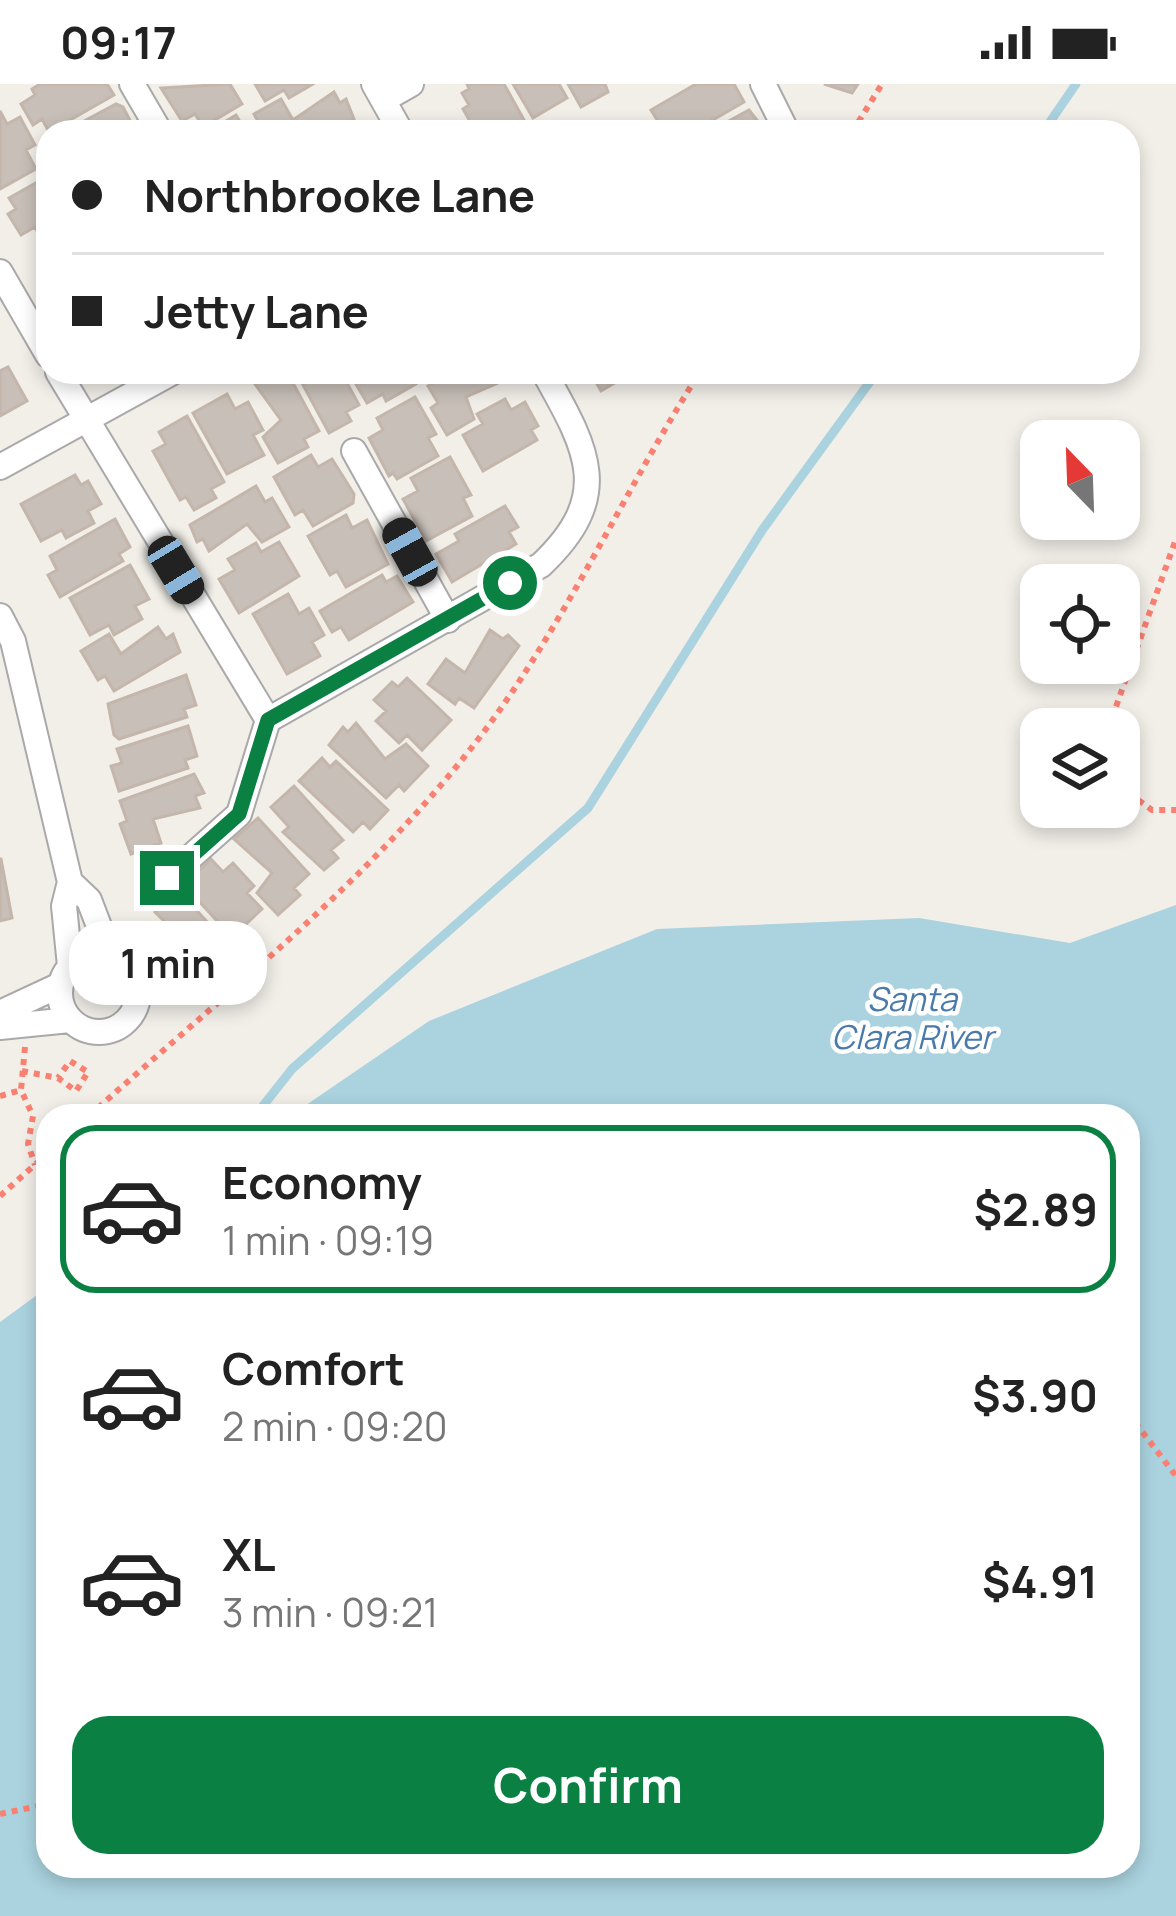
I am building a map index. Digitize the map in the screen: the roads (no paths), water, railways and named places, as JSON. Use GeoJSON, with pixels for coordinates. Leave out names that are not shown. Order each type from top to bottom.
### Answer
{"type":"FeatureCollection","features":[{"type":"Feature","properties":{"kind":"street"},"geometry":{"type":"LineString","coordinates":[[131,84],[153,120]]}},
{"type":"Feature","properties":{"kind":"street"},"geometry":{"type":"LineString","coordinates":[[394,120],[379,92],[411,84]]}},
{"type":"Feature","properties":{"kind":"street"},"geometry":{"type":"LineString","coordinates":[[763,84],[781,120]]}},
{"type":"Feature","properties":{"kind":"street"},"geometry":{"type":"LineString","coordinates":[[0,272],[36,334]]}},
{"type":"Feature","properties":{"kind":"street"},"geometry":{"type":"LineString","coordinates":[[65,384],[268,720]]}},
{"type":"Feature","properties":{"kind":"street"},"geometry":{"type":"LineString","coordinates":[[0,467],[151,384]]}},
{"type":"Feature","properties":{"kind":"street"},"geometry":{"type":"LineString","coordinates":[[167,878],[239,814],[268,720],[542,565],[570,537],[586,503],[589,470],[583,441],[551,384]]}},
{"type":"Feature","properties":{"kind":"street"},"geometry":{"type":"LineString","coordinates":[[354,451],[448,620]]}},
{"type":"Feature","properties":{"kind":"street"},"geometry":{"type":"LineString","coordinates":[[0,616],[13,641],[70,881],[64,906],[65,976],[63,1010],[81,1028],[106,1032],[128,1019],[135,1008],[131,970],[110,956],[89,955],[65,976],[0,1013]]}},
{"type":"Feature","properties":{"kind":"street"},"geometry":{"type":"LineString","coordinates":[[70,881],[89,900],[110,956]]}},
{"type":"Feature","properties":{"kind":"street"},"geometry":{"type":"LineString","coordinates":[[13,1026],[70,1020]]}},
{"type":"Feature","properties":{"kind":"water","name":"Santa Clara River"},"geometry":{"type":"Polygon","coordinates":[[[1176,905],[1176,1916],[0,1916],[0,1322],[36,1296],[36,1878],[1140,1878],[1140,1104],[308,1104],[429,1021],[657,929],[919,918],[1070,943],[1176,905]]]}},
{"type":"Feature","properties":{"kind":"waterway"},"geometry":{"type":"LineString","coordinates":[[1051,120],[1076,84]]}},
{"type":"Feature","properties":{"kind":"waterway"},"geometry":{"type":"LineString","coordinates":[[264,1104],[292,1069],[588,808],[763,529],[868,384]]}}]}
